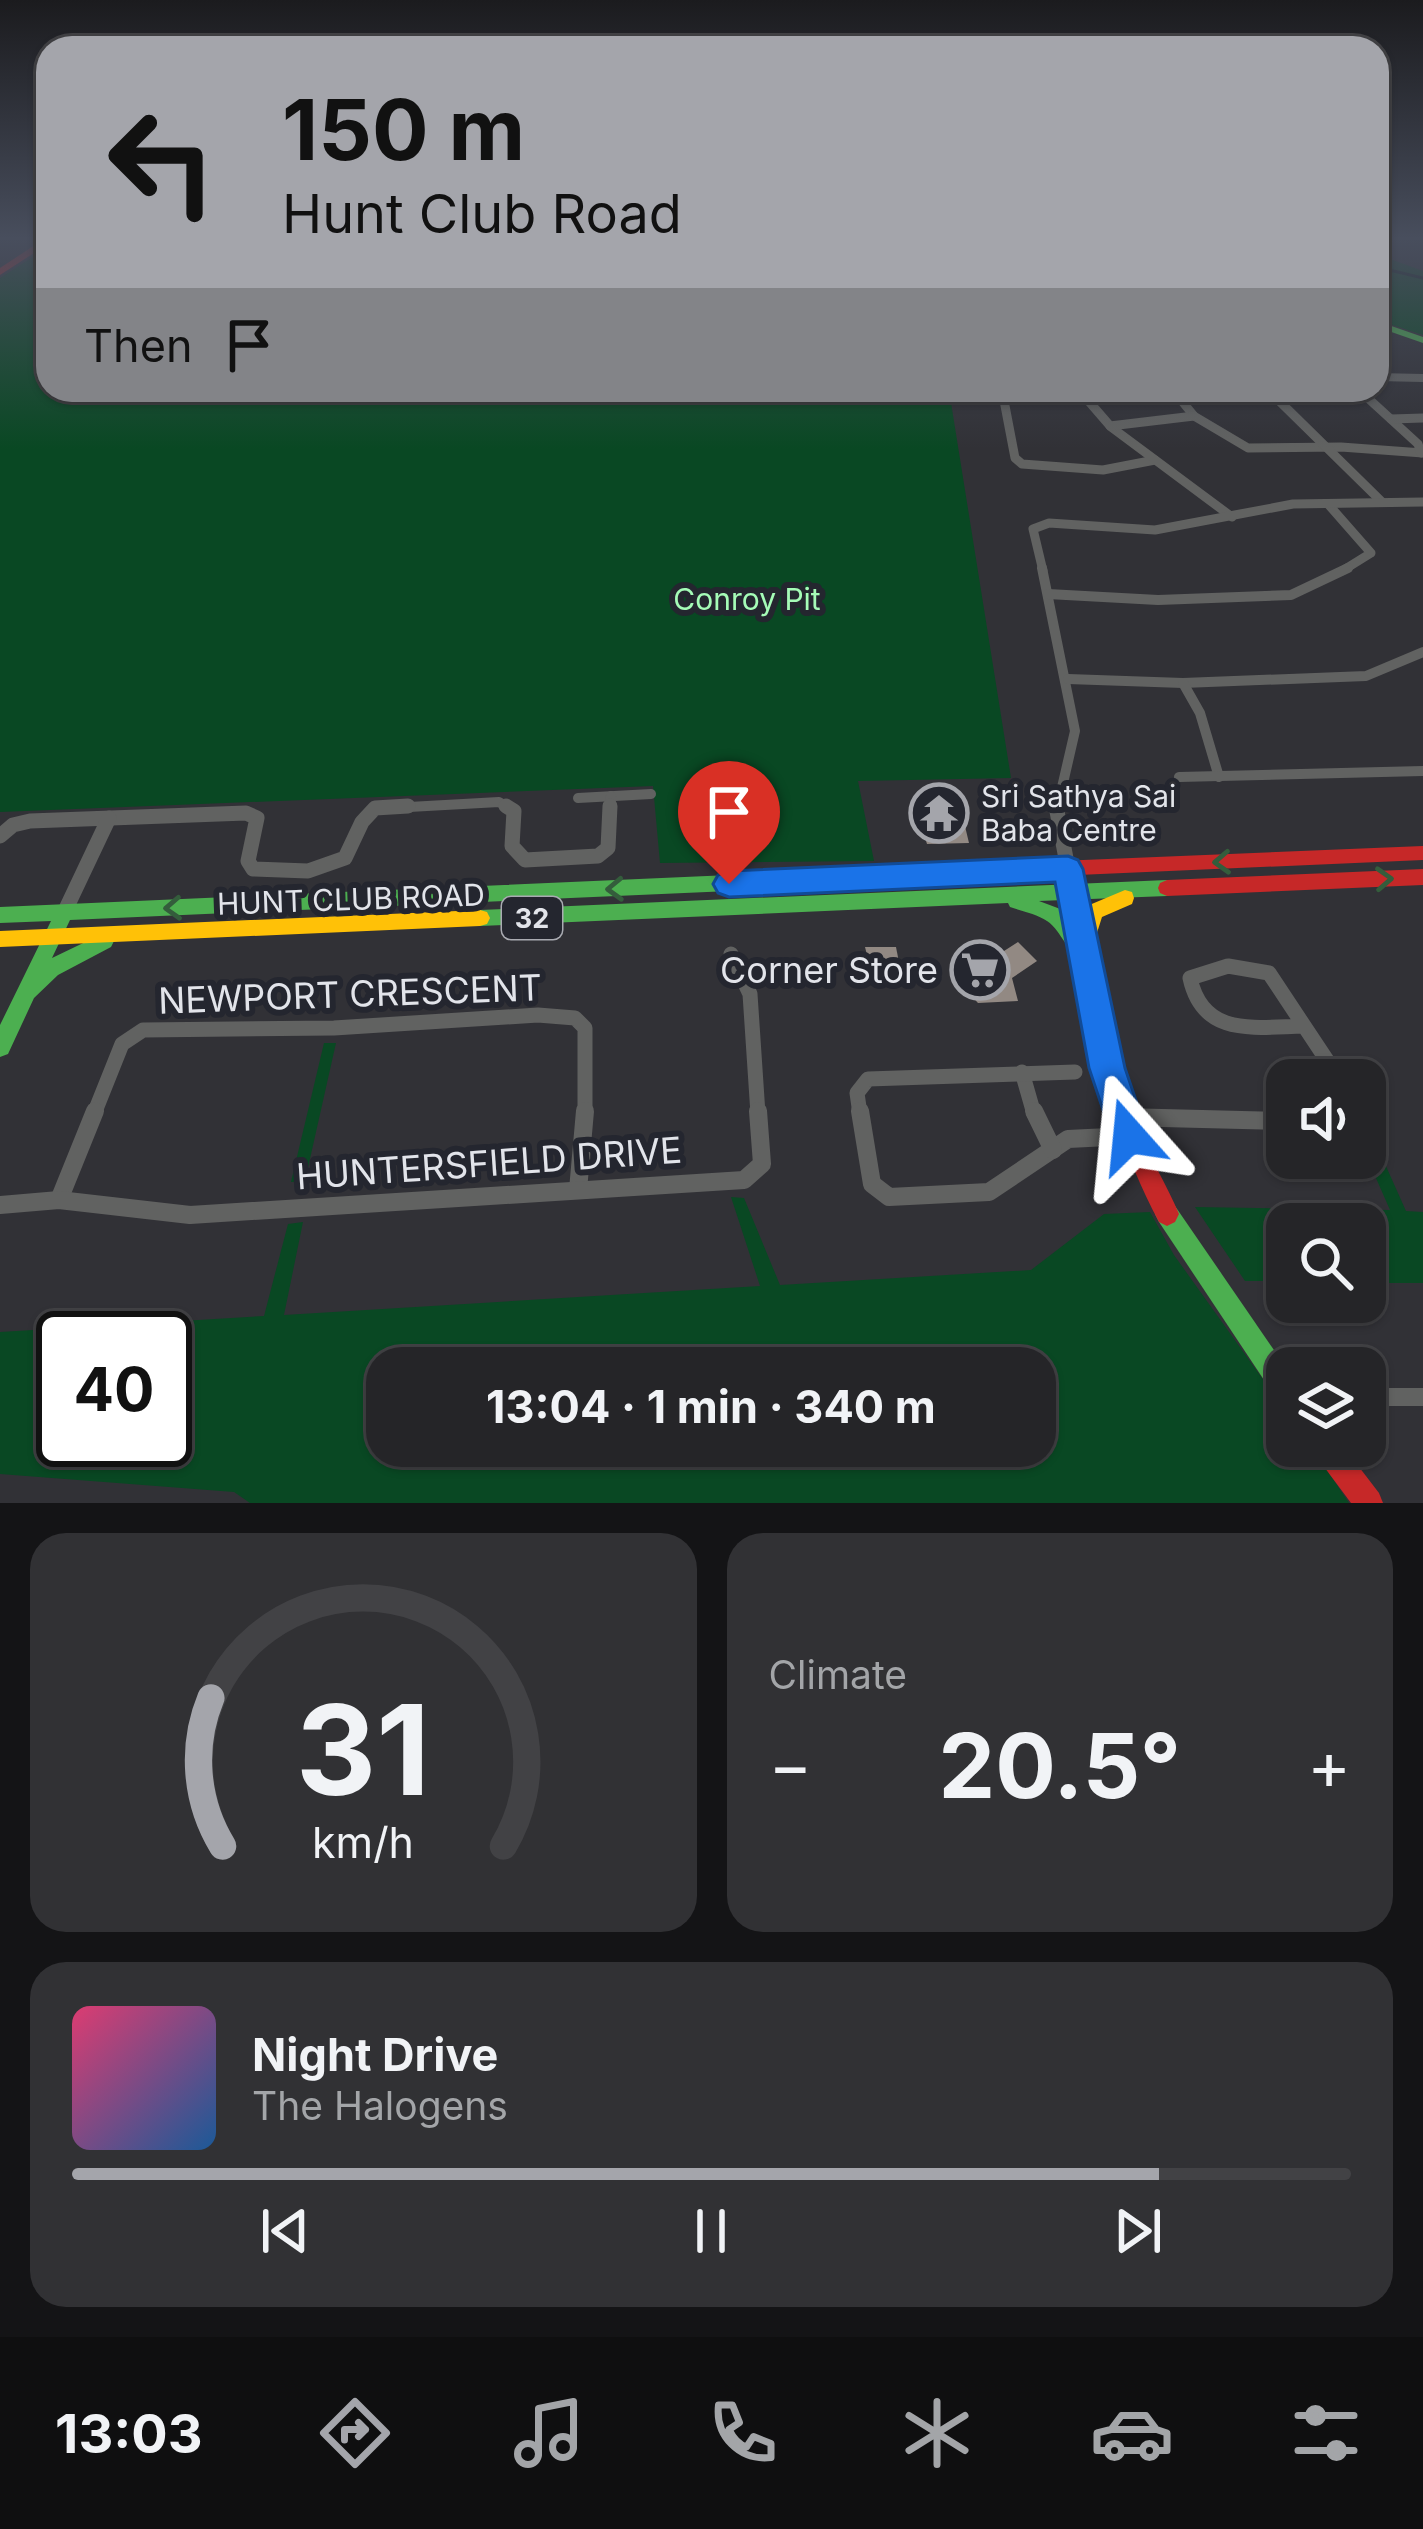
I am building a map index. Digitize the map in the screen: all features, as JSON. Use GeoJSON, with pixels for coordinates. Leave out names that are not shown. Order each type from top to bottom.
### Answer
{"type":"FeatureCollection","features":[{"type":"Feature","properties":{"kind":"main road"},"geometry":{"type":"LineString","coordinates":[[1389,328],[1423,340]]}},
{"type":"Feature","properties":{"kind":"main road","name":"HUNT CLUB ROAD"},"geometry":{"type":"LineString","coordinates":[[0,915],[1423,853]]}},
{"type":"Feature","properties":{"kind":"main road"},"geometry":{"type":"LineString","coordinates":[[1068,869],[1107,1068],[1129,1136],[1177,1233],[1266,1362]]}},
{"type":"Feature","properties":{"kind":"main road","name":"HUNT CLUB ROAD"},"geometry":{"type":"LineString","coordinates":[[0,939],[1423,878]]}},
{"type":"Feature","properties":{"kind":"main road"},"geometry":{"type":"LineString","coordinates":[[1083,949],[1088,923],[1098,908],[1149,891]]}},
{"type":"Feature","properties":{"kind":"main road"},"geometry":{"type":"LineString","coordinates":[[994,897],[1030,904],[1057,916],[1083,949]]}},
{"type":"Feature","properties":{"kind":"main road"},"geometry":{"type":"LineString","coordinates":[[0,1047],[64,913]]}},
{"type":"Feature","properties":{"kind":"main road"},"geometry":{"type":"LineString","coordinates":[[24,994],[67,958],[113,936]]}},
{"type":"Feature","properties":{"kind":"main road"},"geometry":{"type":"LineString","coordinates":[[1342,1467],[1369,1503]]}},
{"type":"Feature","properties":{"kind":"street"},"geometry":{"type":"LineString","coordinates":[[1389,377],[1423,378]]}},
{"type":"Feature","properties":{"kind":"street"},"geometry":{"type":"LineString","coordinates":[[1004,402],[1015,458],[1022,464],[1103,470],[1155,460]]}},
{"type":"Feature","properties":{"kind":"street"},"geometry":{"type":"LineString","coordinates":[[1089,402],[1110,426],[1232,517]]}},
{"type":"Feature","properties":{"kind":"street"},"geometry":{"type":"LineString","coordinates":[[1183,402],[1194,416],[1248,448],[1422,453]]}},
{"type":"Feature","properties":{"kind":"street"},"geometry":{"type":"LineString","coordinates":[[1281,402],[1382,502]]}},
{"type":"Feature","properties":{"kind":"street"},"geometry":{"type":"LineString","coordinates":[[1372,402],[1422,453]]}},
{"type":"Feature","properties":{"kind":"street"},"geometry":{"type":"LineString","coordinates":[[1110,426],[1194,416]]}},
{"type":"Feature","properties":{"kind":"street"},"geometry":{"type":"LineString","coordinates":[[1390,418],[1423,418]]}},
{"type":"Feature","properties":{"kind":"street"},"geometry":{"type":"LineString","coordinates":[[1068,869],[1054,801],[1075,731],[1068,679],[1033,532],[1036,526],[1155,530],[1278,506],[1423,502]]}},
{"type":"Feature","properties":{"kind":"street"},"geometry":{"type":"LineString","coordinates":[[1048,594],[1159,600],[1291,595],[1366,560],[1370,553],[1328,503]]}},
{"type":"Feature","properties":{"kind":"street"},"geometry":{"type":"LineString","coordinates":[[1068,679],[1183,683],[1366,676],[1423,652]]}},
{"type":"Feature","properties":{"kind":"street"},"geometry":{"type":"LineString","coordinates":[[1183,683],[1201,713],[1219,777]]}},
{"type":"Feature","properties":{"kind":"street"},"geometry":{"type":"LineString","coordinates":[[1179,777],[1423,770]]}},
{"type":"Feature","properties":{"kind":"street"},"geometry":{"type":"LineString","coordinates":[[578,798],[651,794]]}},
{"type":"Feature","properties":{"kind":"street"},"geometry":{"type":"LineString","coordinates":[[0,836],[21,822],[246,812],[257,818],[259,827],[248,860],[253,869],[331,868],[352,852],[361,818],[375,808],[499,802],[514,811],[516,856],[557,859],[605,852],[611,796]]}},
{"type":"Feature","properties":{"kind":"street"},"geometry":{"type":"LineString","coordinates":[[64,913],[109,818]]}},
{"type":"Feature","properties":{"kind":"street"},"geometry":{"type":"LineString","coordinates":[[554,891],[557,859]]}},
{"type":"Feature","properties":{"kind":"street","name":"HUNTERSFIELD DRIVE"},"geometry":{"type":"LineString","coordinates":[[0,1205],[59,1199],[190,1215],[744,1180],[762,1164],[750,994],[731,954]]}},
{"type":"Feature","properties":{"kind":"street"},"geometry":{"type":"LineString","coordinates":[[1304,1026],[1216,1023],[1201,1012],[1190,978],[1204,968],[1259,968],[1277,981],[1326,1059]]}},
{"type":"Feature","properties":{"kind":"street","name":"NEWPORT CRESCENT"},"geometry":{"type":"LineString","coordinates":[[59,1199],[122,1045],[143,1030],[334,1028],[538,1015],[575,1018],[585,1028],[588,1075],[578,1190]]}},
{"type":"Feature","properties":{"kind":"street"},"geometry":{"type":"LineString","coordinates":[[1022,1072],[1038,1126],[1053,1150]]}},
{"type":"Feature","properties":{"kind":"street"},"geometry":{"type":"LineString","coordinates":[[1075,1072],[868,1079],[857,1093],[872,1184],[889,1197],[988,1192],[1068,1139],[1129,1136]]}},
{"type":"Feature","properties":{"kind":"street"},"geometry":{"type":"LineString","coordinates":[[1122,1117],[1266,1120]]}},
{"type":"Feature","properties":{"kind":"street"},"geometry":{"type":"LineString","coordinates":[[1386,1398],[1423,1397]]}},
{"type":"Feature","properties":{"kind":"green space","name":"Conroy Pit"},"geometry":{"type":"Polygon","coordinates":[[[0,309],[36,309],[36,402],[951,402],[1011,778],[858,781],[874,861],[660,863],[653,786],[0,812],[0,309]]]}},
{"type":"Feature","properties":{"kind":"green space"},"geometry":{"type":"Polygon","coordinates":[[[1389,309],[1423,309],[1423,335],[1389,324],[1389,309]]]}},
{"type":"Feature","properties":{"kind":"green space"},"geometry":{"type":"Polygon","coordinates":[[[324,1043],[336,1043],[305,1181],[291,1182],[324,1043]]]}},
{"type":"Feature","properties":{"kind":"green space"},"geometry":{"type":"Polygon","coordinates":[[[1386,1166],[1406,1211],[1423,1212],[1423,1283],[1386,1283],[1386,1210],[1390,1210],[1376,1179],[1386,1179],[1386,1166]]]}},
{"type":"Feature","properties":{"kind":"green space"},"geometry":{"type":"Polygon","coordinates":[[[731,1197],[744,1198],[780,1285],[1031,1270],[1104,1214],[1150,1212],[1174,1255],[1266,1384],[1266,1467],[1325,1467],[1349,1503],[250,1503],[234,1492],[0,1474],[0,1332],[36,1330],[36,1467],[192,1467],[192,1320],[264,1316],[288,1224],[303,1222],[284,1315],[760,1286],[731,1197]]]}},
{"type":"Feature","properties":{"kind":"green space"},"geometry":{"type":"Polygon","coordinates":[[[1195,1207],[1266,1208],[1266,1281],[1245,1281],[1195,1207]]]}},
{"type":"Feature","properties":{"kind":"building","name":"Sri Sathya Sai Baba Centre"},"geometry":{"type":"Polygon","coordinates":[[[950,796],[951,801],[959,801],[969,843],[927,844],[914,803],[921,802],[920,797],[950,796]]]}},
{"type":"Feature","properties":{"kind":"building","name":"Corner Store"},"geometry":{"type":"Polygon","coordinates":[[[1018,942],[1037,961],[1012,978],[1018,1001],[978,1003],[964,988],[956,956],[985,955],[990,960],[1018,942]]]}},
{"type":"Feature","properties":{"kind":"building"},"geometry":{"type":"Polygon","coordinates":[[[865,947],[896,947],[902,978],[873,979],[865,947]]]}},
{"type":"Feature","properties":{"kind":"traffic: fast"},"geometry":{"type":"LineString","coordinates":[[1389,328],[1423,340]]}},
{"type":"Feature","properties":{"kind":"traffic: fast"},"geometry":{"type":"LineString","coordinates":[[0,915],[913,875]]}},
{"type":"Feature","properties":{"kind":"traffic: fast"},"geometry":{"type":"LineString","coordinates":[[480,918],[1167,888]]}},
{"type":"Feature","properties":{"kind":"traffic: fast"},"geometry":{"type":"LineString","coordinates":[[1017,901],[1056,916],[1083,949]]}},
{"type":"Feature","properties":{"kind":"traffic: fast"},"geometry":{"type":"LineString","coordinates":[[0,1047],[64,913]]}},
{"type":"Feature","properties":{"kind":"traffic: fast"},"geometry":{"type":"LineString","coordinates":[[24,994],[51,969],[104,941]]}},
{"type":"Feature","properties":{"kind":"traffic: fast"},"geometry":{"type":"LineString","coordinates":[[1167,1214],[1266,1361]]}},
{"type":"Feature","properties":{"kind":"traffic: slow"},"geometry":{"type":"LineString","coordinates":[[1083,949],[1094,912],[1125,898]]}},
{"type":"Feature","properties":{"kind":"traffic: slow"},"geometry":{"type":"LineString","coordinates":[[0,939],[480,918]]}},
{"type":"Feature","properties":{"kind":"traffic: jam"},"geometry":{"type":"LineString","coordinates":[[913,875],[1423,853]]}},
{"type":"Feature","properties":{"kind":"traffic: jam"},"geometry":{"type":"LineString","coordinates":[[1068,869],[1114,1090],[1128,1132],[1167,1214]]}},
{"type":"Feature","properties":{"kind":"traffic: jam"},"geometry":{"type":"LineString","coordinates":[[1167,888],[1423,877]]}},
{"type":"Feature","properties":{"kind":"traffic: jam"},"geometry":{"type":"LineString","coordinates":[[1342,1467],[1369,1503]]}},
{"type":"Feature","properties":{"kind":"place","name":"Sri Sathya Sai Baba Centre"},"geometry":{"type":"Point","coordinates":[939,813]}},
{"type":"Feature","properties":{"kind":"place","name":"Corner Store"},"geometry":{"type":"Point","coordinates":[980,970]}},
{"type":"Feature","properties":{"kind":"route"},"geometry":{"type":"LineString","coordinates":[[729,884],[1068,869],[1107,1068],[1129,1136]]}}]}
